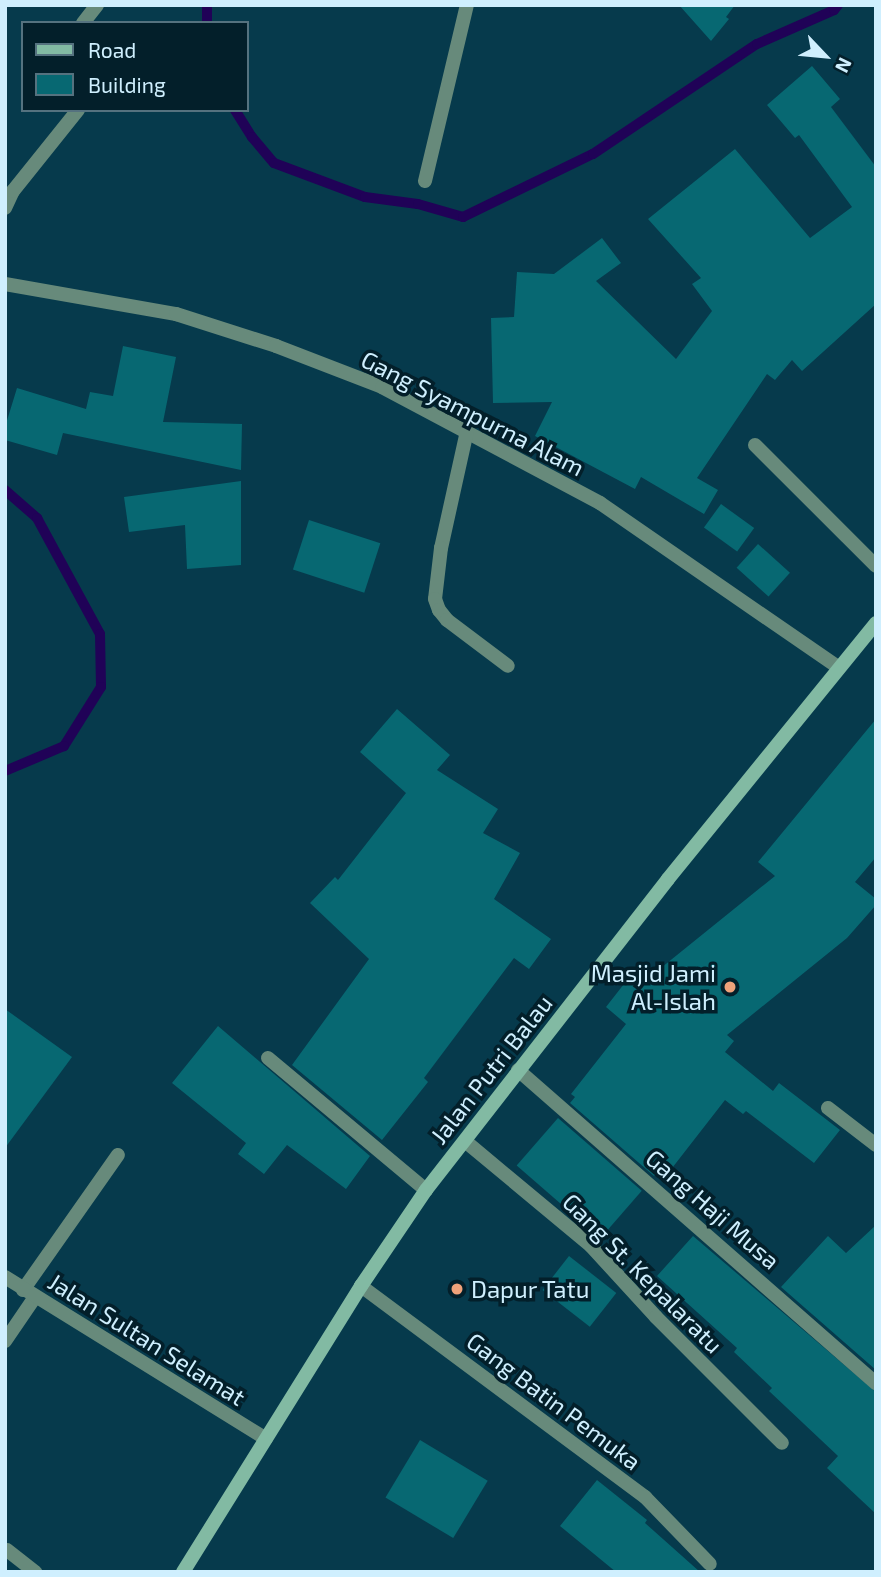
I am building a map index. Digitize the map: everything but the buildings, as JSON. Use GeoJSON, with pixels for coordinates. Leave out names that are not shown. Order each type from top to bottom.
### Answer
{"type":"FeatureCollection","features":[{"type":"Feature","properties":{"kind":"main road","name":"Jalan Putri Balau"},"geometry":{"type":"LineString","coordinates":[[184,1572],[361,1286],[426,1190],[838,667],[876,623]]}},
{"type":"Feature","properties":{"kind":"street"},"geometry":{"type":"LineString","coordinates":[[85,21],[97,5]]}},
{"type":"Feature","properties":{"kind":"street"},"geometry":{"type":"LineString","coordinates":[[425,181],[467,5]]}},
{"type":"Feature","properties":{"kind":"street"},"geometry":{"type":"LineString","coordinates":[[5,208],[13,191],[76,112]]}},
{"type":"Feature","properties":{"kind":"street","name":"Gang Syampurna Alam"},"geometry":{"type":"LineString","coordinates":[[5,284],[176,314],[276,346],[382,387],[600,503],[838,667]]}},
{"type":"Feature","properties":{"kind":"street"},"geometry":{"type":"LineString","coordinates":[[467,431],[441,548],[435,599],[447,620],[508,666]]}},
{"type":"Feature","properties":{"kind":"street"},"geometry":{"type":"LineString","coordinates":[[755,445],[876,566]]}},
{"type":"Feature","properties":{"kind":"street"},"geometry":{"type":"LineString","coordinates":[[268,1058],[426,1190]]}},
{"type":"Feature","properties":{"kind":"street","name":"Gang Haji Musa"},"geometry":{"type":"LineString","coordinates":[[519,1070],[876,1383]]}},
{"type":"Feature","properties":{"kind":"street"},"geometry":{"type":"LineString","coordinates":[[828,1108],[876,1145]]}},
{"type":"Feature","properties":{"kind":"street","name":"Gang St. Kepalaratu"},"geometry":{"type":"LineString","coordinates":[[466,1141],[591,1246],[782,1443]]}},
{"type":"Feature","properties":{"kind":"street"},"geometry":{"type":"LineString","coordinates":[[5,1341],[29,1294],[118,1155]]}},
{"type":"Feature","properties":{"kind":"street","name":"Jalan Sultan Selamat"},"geometry":{"type":"LineString","coordinates":[[5,1278],[266,1439]]}},
{"type":"Feature","properties":{"kind":"street","name":"Gang Batin Pemuka"},"geometry":{"type":"LineString","coordinates":[[361,1286],[645,1497],[710,1564]]}},
{"type":"Feature","properties":{"kind":"street"},"geometry":{"type":"LineString","coordinates":[[7,1550],[35,1572]]}},
{"type":"Feature","properties":{"kind":"waterway"},"geometry":{"type":"LineString","coordinates":[[207,5],[207,21]]}},
{"type":"Feature","properties":{"kind":"waterway"},"geometry":{"type":"LineString","coordinates":[[236,112],[252,137],[274,163],[365,197],[418,204],[463,217],[593,154],[757,44],[834,10],[838,5]]}},
{"type":"Feature","properties":{"kind":"waterway"},"geometry":{"type":"LineString","coordinates":[[5,490],[37,518],[100,634],[101,687],[64,746],[5,771]]}},
{"type":"Feature","properties":{"kind":"place","name":"Masjid Jami Al-Islah"},"geometry":{"type":"Point","coordinates":[730,987]}},
{"type":"Feature","properties":{"kind":"place","name":"Dapur Tatu"},"geometry":{"type":"Point","coordinates":[457,1289]}}]}
